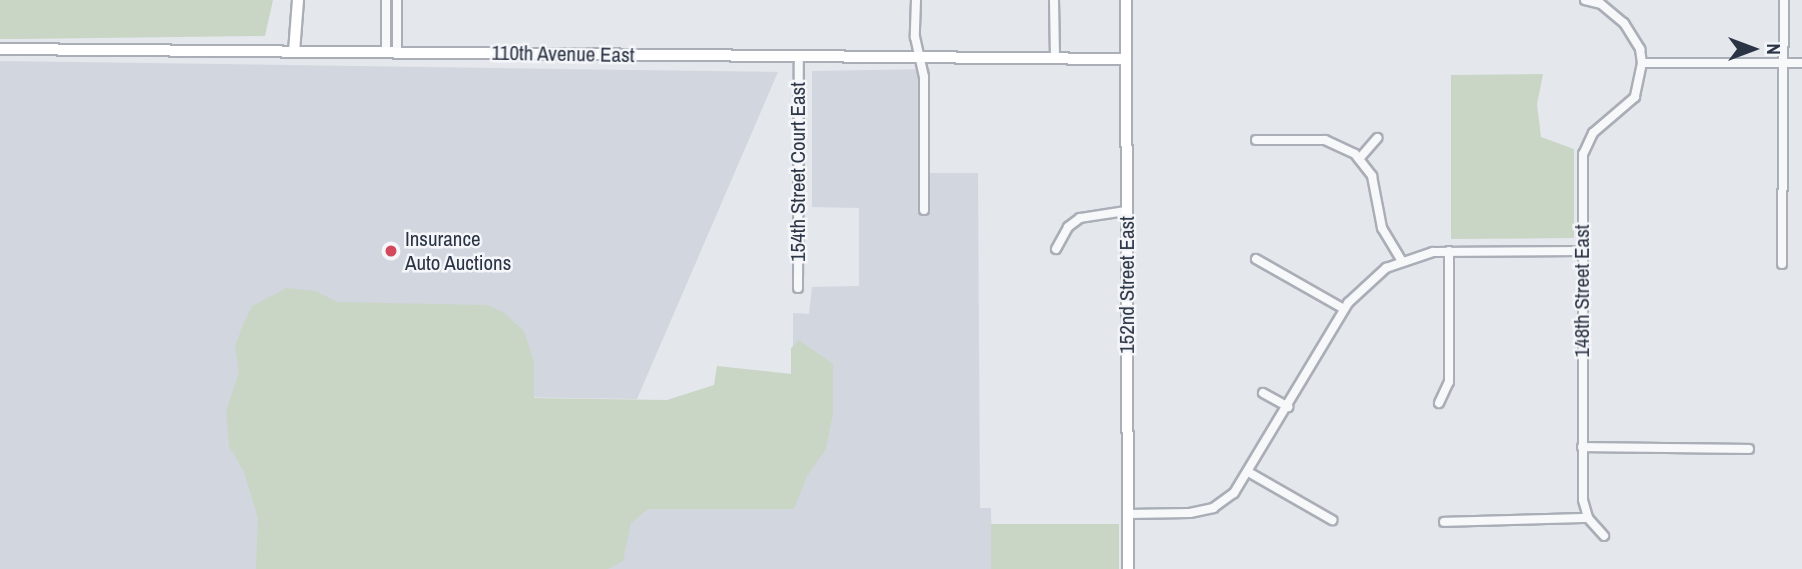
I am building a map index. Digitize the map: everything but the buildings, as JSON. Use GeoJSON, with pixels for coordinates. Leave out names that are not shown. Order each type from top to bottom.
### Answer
{"type":"FeatureCollection","features":[{"type":"Feature","properties":{"kind":"street"},"geometry":{"type":"LineString","coordinates":[[294,52],[298,0]]}},
{"type":"Feature","properties":{"kind":"street"},"geometry":{"type":"LineString","coordinates":[[386,0],[392,53]]}},
{"type":"Feature","properties":{"kind":"street"},"geometry":{"type":"LineString","coordinates":[[392,53],[397,0]]}},
{"type":"Feature","properties":{"kind":"street"},"geometry":{"type":"LineString","coordinates":[[916,0],[919,59],[923,77],[924,210]]}},
{"type":"Feature","properties":{"kind":"street"},"geometry":{"type":"LineString","coordinates":[[1054,0],[1055,58]]}},
{"type":"Feature","properties":{"kind":"street","name":"152nd Street East"},"geometry":{"type":"LineString","coordinates":[[1125,0],[1128,569]]}},
{"type":"Feature","properties":{"kind":"street"},"geometry":{"type":"LineString","coordinates":[[1585,0],[1601,5],[1624,23],[1640,49],[1642,63],[1802,63]]}},
{"type":"Feature","properties":{"kind":"street"},"geometry":{"type":"LineString","coordinates":[[1782,264],[1784,0]]}},
{"type":"Feature","properties":{"kind":"street","name":"110th Avenue East"},"geometry":{"type":"LineString","coordinates":[[0,49],[1126,59]]}},
{"type":"Feature","properties":{"kind":"street","name":"154th Street Court East"},"geometry":{"type":"LineString","coordinates":[[798,288],[799,57]]}},
{"type":"Feature","properties":{"kind":"street","name":"148th Street East"},"geometry":{"type":"LineString","coordinates":[[1588,518],[1582,447],[1581,251],[1584,148],[1593,133],[1635,97],[1642,63]]}},
{"type":"Feature","properties":{"kind":"street"},"geometry":{"type":"LineString","coordinates":[[1359,159],[1377,138]]}},
{"type":"Feature","properties":{"kind":"street"},"geometry":{"type":"LineString","coordinates":[[1256,140],[1325,140],[1359,159],[1376,186],[1382,228],[1401,260]]}},
{"type":"Feature","properties":{"kind":"street"},"geometry":{"type":"LineString","coordinates":[[1056,249],[1069,227],[1080,218],[1126,211]]}},
{"type":"Feature","properties":{"kind":"street"},"geometry":{"type":"LineString","coordinates":[[1439,402],[1449,383],[1449,251]]}},
{"type":"Feature","properties":{"kind":"street"},"geometry":{"type":"LineString","coordinates":[[1128,514],[1191,513],[1213,508],[1234,493],[1250,473],[1344,309],[1366,282],[1401,260],[1449,251],[1581,251]]}},
{"type":"Feature","properties":{"kind":"street"},"geometry":{"type":"LineString","coordinates":[[1256,259],[1344,309]]}},
{"type":"Feature","properties":{"kind":"street"},"geometry":{"type":"LineString","coordinates":[[1263,393],[1289,407]]}},
{"type":"Feature","properties":{"kind":"street"},"geometry":{"type":"LineString","coordinates":[[1582,447],[1749,449]]}},
{"type":"Feature","properties":{"kind":"street"},"geometry":{"type":"LineString","coordinates":[[1250,473],[1332,520]]}},
{"type":"Feature","properties":{"kind":"street"},"geometry":{"type":"LineString","coordinates":[[1444,523],[1588,518],[1604,536]]}},
{"type":"Feature","properties":{"kind":"shaded area"},"geometry":{"type":"Polygon","coordinates":[[[0,61],[778,72],[637,399],[301,394],[298,569],[0,569],[0,61]]]}},
{"type":"Feature","properties":{"kind":"shaded area"},"geometry":{"type":"Polygon","coordinates":[[[930,69],[930,173],[978,173],[980,508],[991,508],[992,569],[512,569],[793,400],[793,313],[809,314],[812,287],[859,286],[859,208],[812,207],[812,71],[930,69]]]}},
{"type":"Feature","properties":{"kind":"green space"},"geometry":{"type":"Polygon","coordinates":[[[0,0],[273,0],[265,36],[0,39],[0,0]]]}},
{"type":"Feature","properties":{"kind":"green space"},"geometry":{"type":"Polygon","coordinates":[[[1543,74],[1537,104],[1541,137],[1574,149],[1574,238],[1451,239],[1451,75],[1543,74]]]}},
{"type":"Feature","properties":{"kind":"green space"},"geometry":{"type":"Polygon","coordinates":[[[287,288],[315,291],[337,302],[487,305],[503,312],[524,331],[534,362],[534,398],[667,400],[714,385],[717,366],[791,374],[791,348],[799,340],[833,364],[833,413],[826,449],[807,476],[794,509],[648,509],[631,523],[623,561],[608,569],[256,569],[258,518],[244,472],[229,446],[226,411],[239,372],[235,347],[252,306],[287,288]]]}},
{"type":"Feature","properties":{"kind":"green space"},"geometry":{"type":"Polygon","coordinates":[[[991,524],[1119,524],[1119,569],[991,569],[991,524]]]}},
{"type":"Feature","properties":{"kind":"place","name":"Insurance Auto Auctions"},"geometry":{"type":"Point","coordinates":[391,251]}}]}
